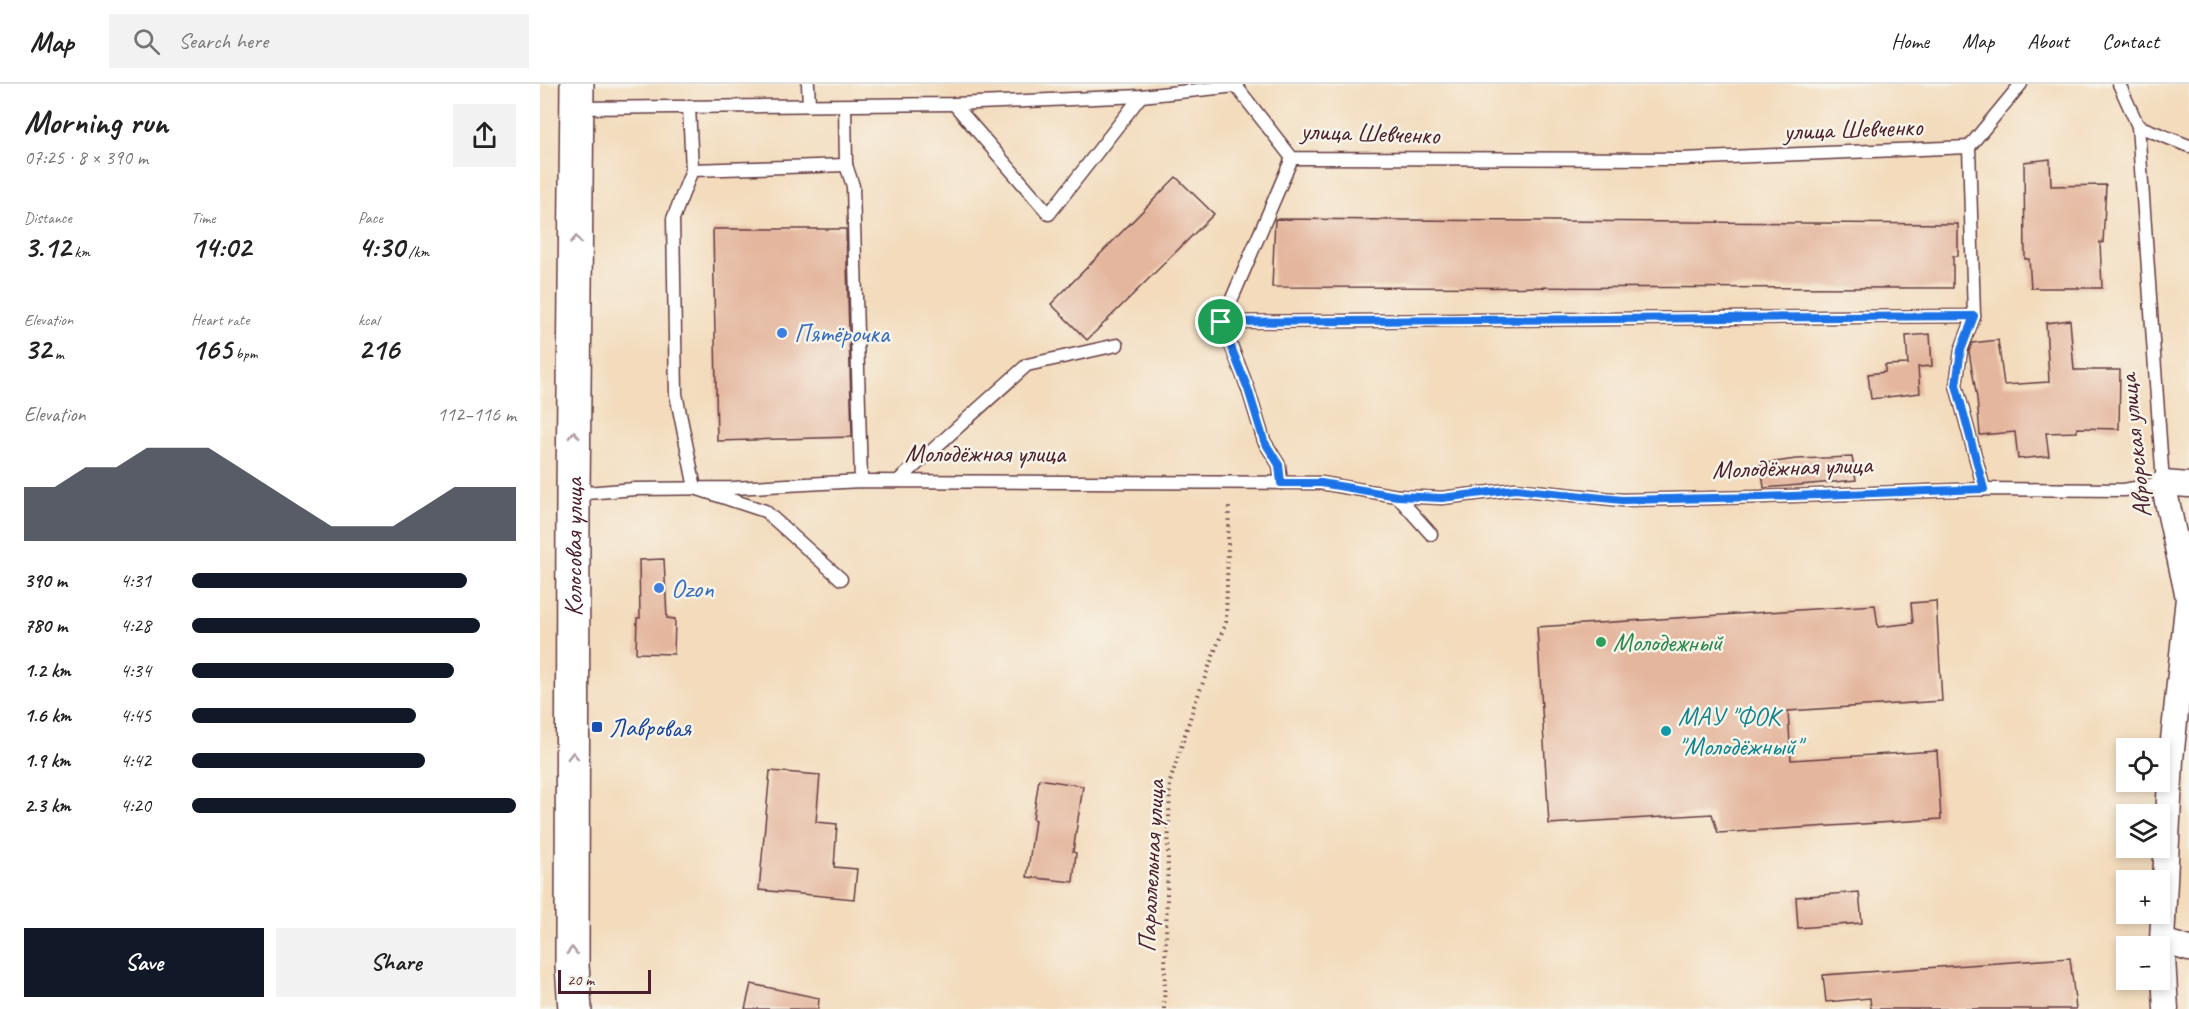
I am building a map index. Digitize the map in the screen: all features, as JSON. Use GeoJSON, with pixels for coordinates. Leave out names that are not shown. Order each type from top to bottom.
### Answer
{"type":"FeatureCollection","features":[{"type":"Feature","properties":{"kind":"highway","name":"Колосовая улица"},"geometry":{"type":"LineString","coordinates":[[575,1009],[572,965],[573,494],[577,96]]}},
{"type":"Feature","properties":{"kind":"street","name":"Молодёжная улица"},"geometry":{"type":"LineString","coordinates":[[2163,483],[2189,485]]}},
{"type":"Feature","properties":{"kind":"street","name":"Аврорская улица"},"geometry":{"type":"LineString","coordinates":[[2162,936],[2171,759],[2188,598],[2163,483]]}},
{"type":"Feature","properties":{"kind":"street"},"geometry":{"type":"LineString","coordinates":[[2170,943],[2189,949]]}},
{"type":"Feature","properties":{"kind":"street","name":"Аврорская улица"},"geometry":{"type":"LineString","coordinates":[[2165,990],[2166,1009]]}},
{"type":"Feature","properties":{"kind":"lane"},"geometry":{"type":"LineString","coordinates":[[808,84],[809,104]]}},
{"type":"Feature","properties":{"kind":"lane"},"geometry":{"type":"LineString","coordinates":[[1984,489],[1956,385],[1961,350],[1974,316],[1969,147],[2021,84]]}},
{"type":"Feature","properties":{"kind":"lane"},"geometry":{"type":"LineString","coordinates":[[2119,84],[2138,126],[2189,146]]}},
{"type":"Feature","properties":{"kind":"lane","name":"улица Шевченко"},"geometry":{"type":"LineString","coordinates":[[577,96],[689,106],[809,104],[845,106],[1141,96],[1236,85],[1292,158],[1682,159],[1969,147]]}},
{"type":"Feature","properties":{"kind":"lane"},"geometry":{"type":"LineString","coordinates":[[954,104],[1049,214],[1141,96]]}},
{"type":"Feature","properties":{"kind":"lane"},"geometry":{"type":"LineString","coordinates":[[689,106],[692,170],[673,219],[676,394],[695,488],[765,512],[841,579]]}},
{"type":"Feature","properties":{"kind":"lane"},"geometry":{"type":"LineString","coordinates":[[845,106],[846,165],[852,186],[861,481]]}},
{"type":"Feature","properties":{"kind":"lane","name":"Аврорская улица"},"geometry":{"type":"LineString","coordinates":[[2138,126],[2163,483]]}},
{"type":"Feature","properties":{"kind":"lane"},"geometry":{"type":"LineString","coordinates":[[1281,483],[1279,465],[1264,441],[1248,389],[1221,322],[1292,158]]}},
{"type":"Feature","properties":{"kind":"lane"},"geometry":{"type":"LineString","coordinates":[[692,170],[846,165]]}},
{"type":"Feature","properties":{"kind":"lane"},"geometry":{"type":"LineString","coordinates":[[1221,322],[1974,316]]}},
{"type":"Feature","properties":{"kind":"lane"},"geometry":{"type":"LineString","coordinates":[[898,481],[1027,365],[1117,345]]}},
{"type":"Feature","properties":{"kind":"lane","name":"Молодёжная улица"},"geometry":{"type":"LineString","coordinates":[[573,494],[635,489],[733,488],[861,481],[1228,482],[1321,483],[1397,496],[1442,498],[1515,489],[1622,500],[1984,489],[2124,490],[2163,483]]}},
{"type":"Feature","properties":{"kind":"lane"},"geometry":{"type":"LineString","coordinates":[[1397,496],[1431,534]]}},
{"type":"Feature","properties":{"kind":"path","name":"Параллельная улица"},"geometry":{"type":"LineString","coordinates":[[1164,1009],[1170,782],[1194,706],[1226,622],[1228,482]]}},
{"type":"Feature","properties":{"kind":"building"},"geometry":{"type":"Polygon","coordinates":[[[2050,159],[2051,186],[2106,185],[2103,243],[2100,242],[2102,288],[2031,288],[2029,259],[2025,259],[2024,162],[2050,159]]]}},
{"type":"Feature","properties":{"kind":"building"},"geometry":{"type":"Polygon","coordinates":[[[1176,177],[1214,214],[1087,340],[1051,304],[1176,177]]]}},
{"type":"Feature","properties":{"kind":"building"},"geometry":{"type":"Polygon","coordinates":[[[1275,219],[1958,224],[1958,256],[1953,256],[1953,288],[1272,287],[1275,219]]]}},
{"type":"Feature","properties":{"kind":"building","name":"Пятёрочка"},"geometry":{"type":"Polygon","coordinates":[[[713,229],[846,229],[852,437],[717,441],[713,229]]]}},
{"type":"Feature","properties":{"kind":"building"},"geometry":{"type":"Polygon","coordinates":[[[2070,320],[2074,370],[2120,370],[2119,429],[2077,428],[2077,432],[2046,433],[2049,456],[2018,459],[2015,432],[1980,435],[1977,398],[1969,352],[1972,343],[1998,340],[2004,385],[2049,382],[2046,323],[2070,320]]]}},
{"type":"Feature","properties":{"kind":"building"},"geometry":{"type":"Polygon","coordinates":[[[1930,334],[1932,366],[1918,367],[1920,393],[1871,399],[1868,374],[1885,372],[1885,365],[1908,364],[1906,336],[1930,334]]]}},
{"type":"Feature","properties":{"kind":"building"},"geometry":{"type":"Polygon","coordinates":[[[1852,457],[1856,480],[1764,488],[1761,464],[1796,459],[1852,457]]]}},
{"type":"Feature","properties":{"kind":"building"},"geometry":{"type":"Polygon","coordinates":[[[664,559],[667,618],[675,619],[674,654],[636,653],[637,618],[640,618],[639,560],[664,559]]]}},
{"type":"Feature","properties":{"kind":"building","name":"МАУ \"ФОК \"Молодёжный\""},"geometry":{"type":"Polygon","coordinates":[[[1936,601],[1942,701],[1788,711],[1791,760],[1937,751],[1941,819],[1718,833],[1712,814],[1549,824],[1537,627],[1875,605],[1878,627],[1913,623],[1911,603],[1936,601]]]}},
{"type":"Feature","properties":{"kind":"building"},"geometry":{"type":"Polygon","coordinates":[[[770,771],[820,775],[816,822],[837,824],[834,867],[857,869],[854,899],[759,890],[770,771]]]}},
{"type":"Feature","properties":{"kind":"building"},"geometry":{"type":"Polygon","coordinates":[[[1039,779],[1083,786],[1073,852],[1076,853],[1073,882],[1027,877],[1039,779]]]}},
{"type":"Feature","properties":{"kind":"building"},"geometry":{"type":"Polygon","coordinates":[[[1859,892],[1862,923],[1798,928],[1796,897],[1859,892]]]}},
{"type":"Feature","properties":{"kind":"building"},"geometry":{"type":"Polygon","coordinates":[[[2070,958],[2076,1009],[1871,1009],[1870,998],[1826,1002],[1823,975],[2070,958]]]}},
{"type":"Feature","properties":{"kind":"building"},"geometry":{"type":"Polygon","coordinates":[[[751,984],[819,998],[818,1009],[745,1009],[751,984]]]}},
{"type":"Feature","properties":{"kind":"place","name":"Пятёрочка"},"geometry":{"type":"Point","coordinates":[782,333]}},
{"type":"Feature","properties":{"kind":"place","name":"Ozon"},"geometry":{"type":"Point","coordinates":[659,588]}},
{"type":"Feature","properties":{"kind":"place","name":"Молодежный"},"geometry":{"type":"Point","coordinates":[1601,642]}},
{"type":"Feature","properties":{"kind":"place","name":"Лавровая"},"geometry":{"type":"Point","coordinates":[597,727]}},
{"type":"Feature","properties":{"kind":"place","name":"МАУ \"ФОК \"Молодёжный\""},"geometry":{"type":"Point","coordinates":[1666,731]}},
{"type":"Feature","properties":{"kind":"route"},"geometry":{"type":"LineString","coordinates":[[1974,316],[1961,350],[1956,385],[1984,489],[1622,500],[1515,489],[1442,498],[1397,496],[1321,483],[1281,483],[1279,465],[1264,441],[1248,389],[1221,322],[1974,316]]}}]}
